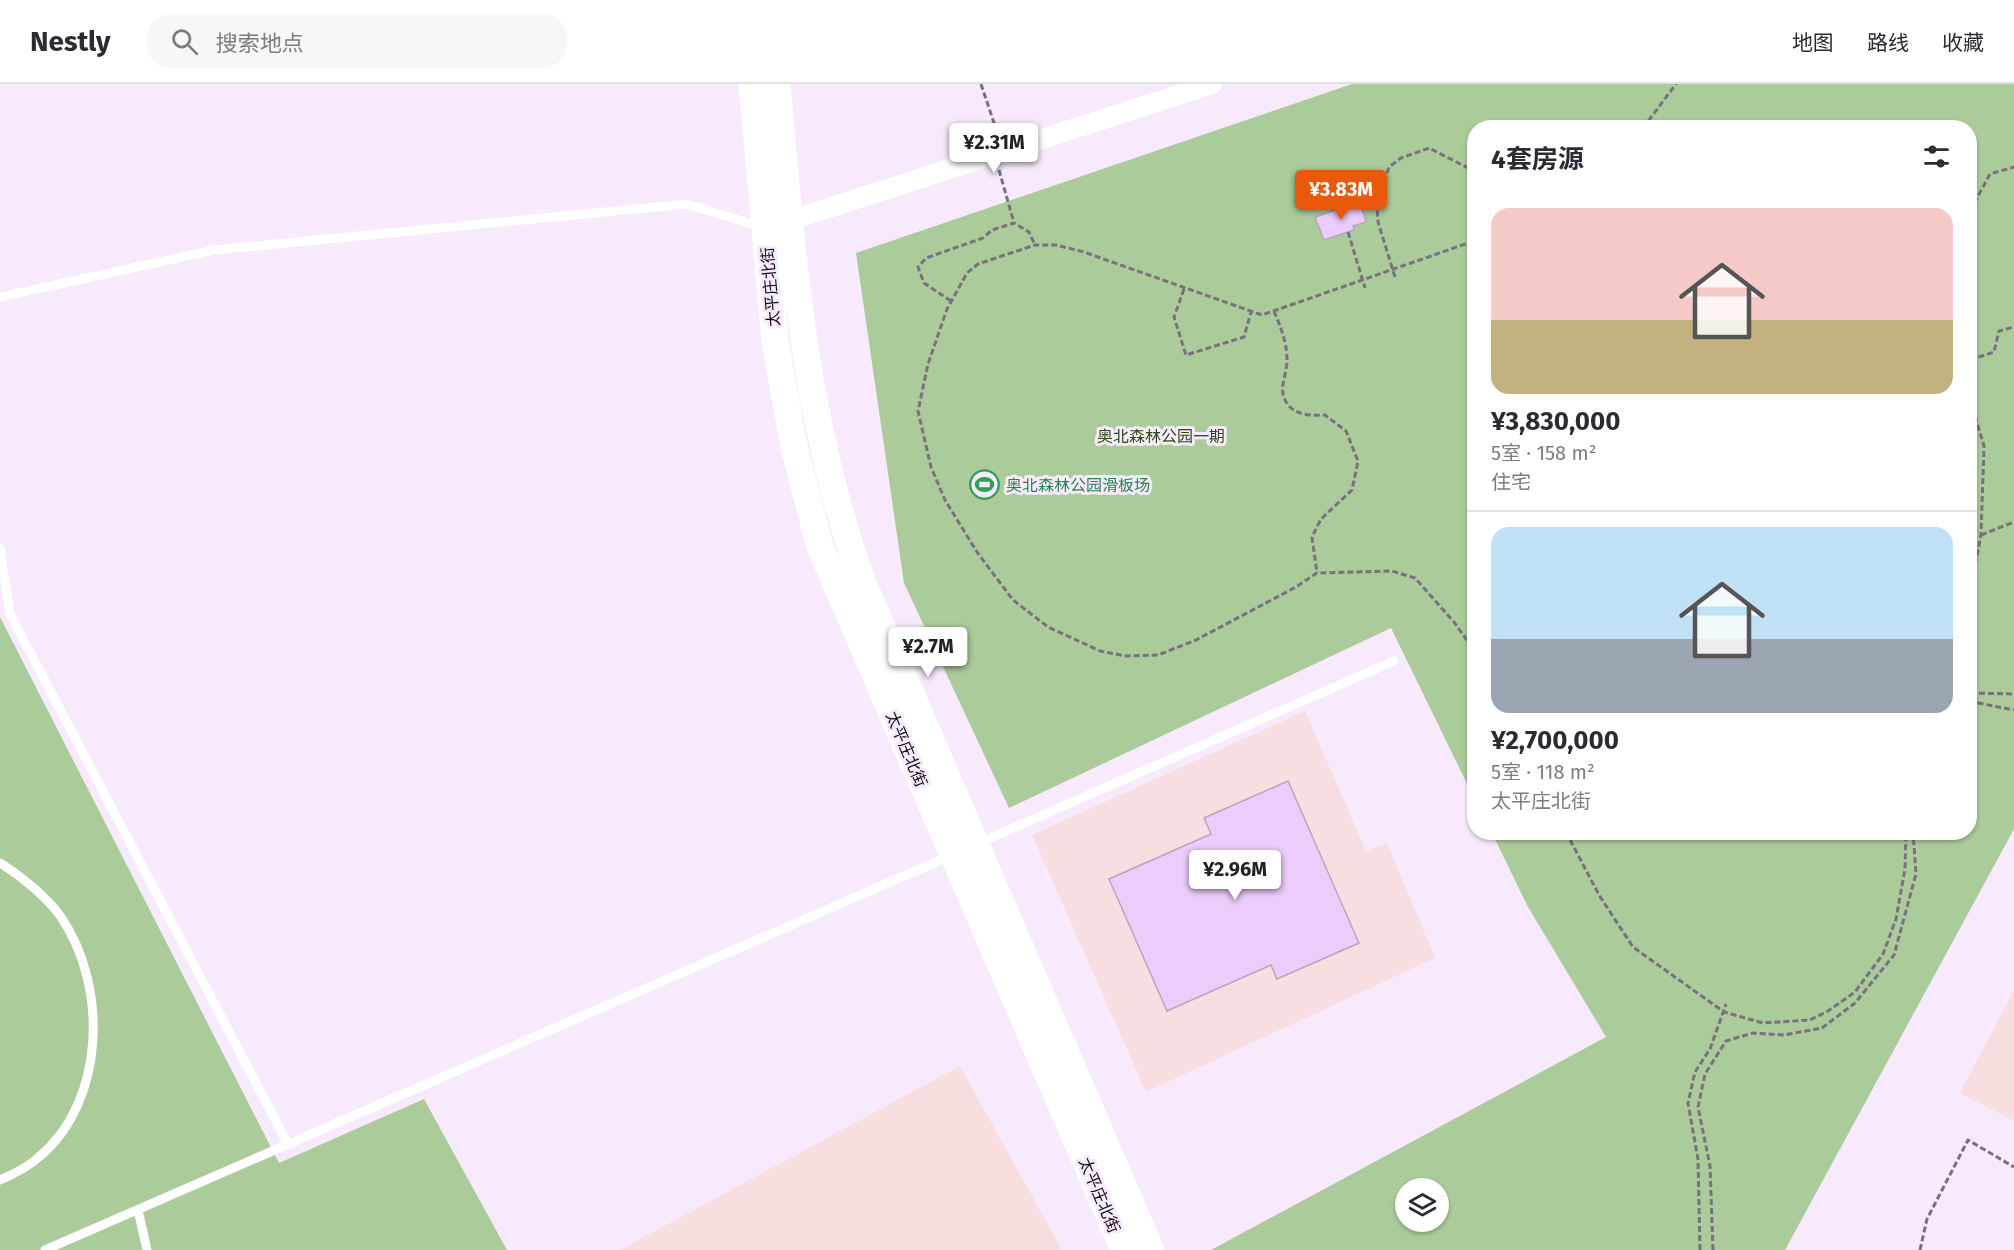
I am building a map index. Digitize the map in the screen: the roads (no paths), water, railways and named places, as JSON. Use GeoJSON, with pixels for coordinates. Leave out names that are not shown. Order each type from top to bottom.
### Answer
{"type":"FeatureCollection","features":[{"type":"Feature","properties":{"kind":"main road","name":"太平庄北街"},"geometry":{"type":"LineString","coordinates":[[752,84],[777,225]]}},
{"type":"Feature","properties":{"kind":"main road","name":"太平庄北街"},"geometry":{"type":"LineString","coordinates":[[777,84],[777,225],[768,284],[782,387],[814,526],[842,598],[964,850],[1151,1250]]}},
{"type":"Feature","properties":{"kind":"main road","name":"太平庄北街"},"geometry":{"type":"LineString","coordinates":[[964,850],[1124,1250]]}},
{"type":"Feature","properties":{"kind":"street"},"geometry":{"type":"LineString","coordinates":[[777,225],[1212,84]]}},
{"type":"Feature","properties":{"kind":"lane"},"geometry":{"type":"LineString","coordinates":[[0,297],[214,250],[675,205],[687,204],[777,225]]}},
{"type":"Feature","properties":{"kind":"lane"},"geometry":{"type":"LineString","coordinates":[[0,548],[10,614],[288,1144]]}},
{"type":"Feature","properties":{"kind":"lane"},"geometry":{"type":"LineString","coordinates":[[45,1250],[1394,661]]}},
{"type":"Feature","properties":{"kind":"lane"},"geometry":{"type":"LineString","coordinates":[[0,863],[17,874],[60,916],[76,943],[89,978],[94,1017],[85,1081],[72,1116],[39,1157],[0,1180]]}},
{"type":"Feature","properties":{"kind":"lane"},"geometry":{"type":"LineString","coordinates":[[138,1209],[147,1250]]}},
{"type":"Feature","properties":{"kind":"place","name":"奥北森林公园滑板场"},"geometry":{"type":"Point","coordinates":[985,485]}},
{"type":"Feature","properties":{"kind":"park label","name":"奥北森林公园一期"},"geometry":{"type":"Point","coordinates":[1161,436]}}]}
